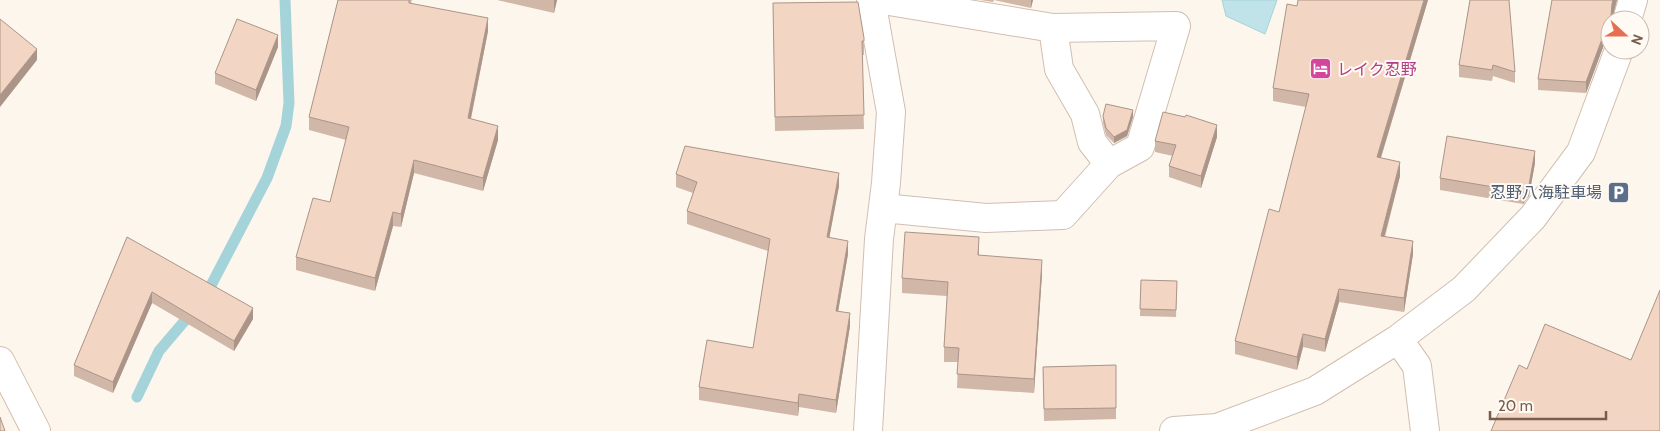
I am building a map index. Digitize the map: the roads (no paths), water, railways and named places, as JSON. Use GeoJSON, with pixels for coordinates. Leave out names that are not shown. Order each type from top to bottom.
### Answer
{"type":"FeatureCollection","features":[{"type":"Feature","properties":{"kind":"street"},"geometry":{"type":"LineString","coordinates":[[868,431],[879,248],[891,112],[871,0]]}},
{"type":"Feature","properties":{"kind":"street"},"geometry":{"type":"LineString","coordinates":[[883,0],[1053,28],[1176,26],[1140,147],[1109,164],[1063,215],[986,218],[883,208]]}},
{"type":"Feature","properties":{"kind":"street"},"geometry":{"type":"LineString","coordinates":[[1053,28],[1059,69],[1085,114],[1092,142],[1109,164]]}},
{"type":"Feature","properties":{"kind":"street"},"geometry":{"type":"LineString","coordinates":[[1174,431],[1217,428],[1316,391],[1398,339],[1464,289],[1533,217],[1581,152],[1615,60]]}},
{"type":"Feature","properties":{"kind":"street"},"geometry":{"type":"LineString","coordinates":[[1398,339],[1417,366],[1425,431]]}},
{"type":"Feature","properties":{"kind":"street"},"geometry":{"type":"LineString","coordinates":[[0,361],[36,431]]}},
{"type":"Feature","properties":{"kind":"water"},"geometry":{"type":"Polygon","coordinates":[[[1222,0],[1277,0],[1265,34],[1226,16],[1222,0]]]}},
{"type":"Feature","properties":{"kind":"waterway"},"geometry":{"type":"LineString","coordinates":[[205,297],[267,178],[286,126],[289,103],[285,0]]}},
{"type":"Feature","properties":{"kind":"waterway"},"geometry":{"type":"LineString","coordinates":[[137,397],[159,351],[193,311]]}},
{"type":"Feature","properties":{"kind":"place","name":"レイク忍野"},"geometry":{"type":"Point","coordinates":[1321,69]}},
{"type":"Feature","properties":{"kind":"place","name":"忍野八海駐車場"},"geometry":{"type":"Point","coordinates":[1618,192]}}]}
